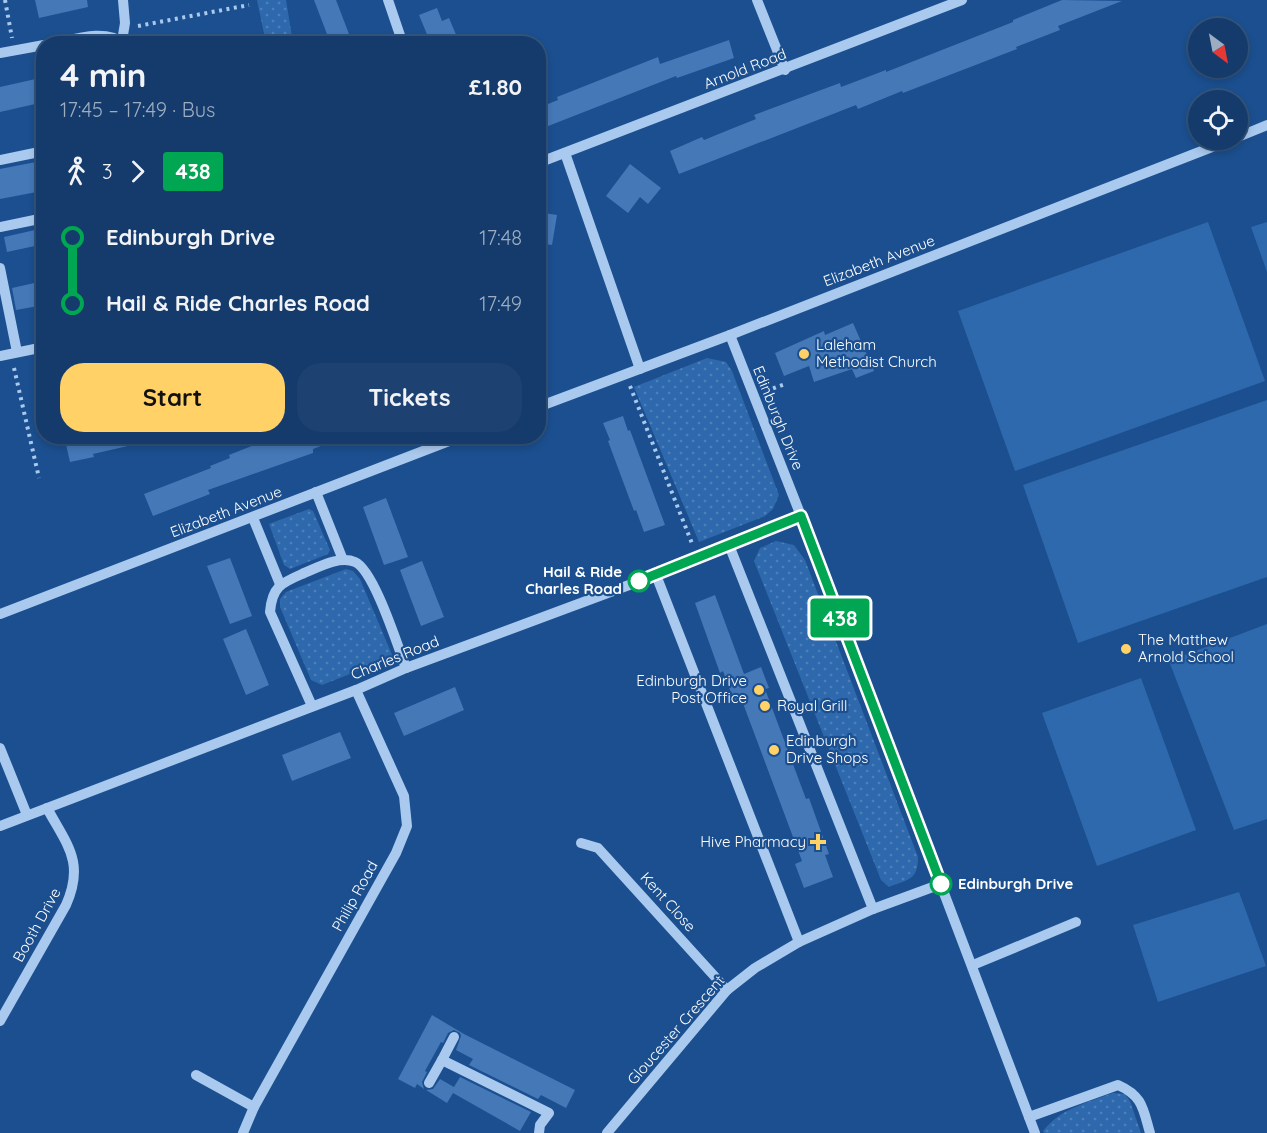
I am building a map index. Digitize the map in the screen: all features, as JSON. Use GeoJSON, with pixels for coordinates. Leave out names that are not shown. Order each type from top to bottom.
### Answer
{"type":"FeatureCollection","features":[{"type":"Feature","properties":{"kind":"street"},"geometry":{"type":"LineString","coordinates":[[123,0],[125,12],[123,36]]}},
{"type":"Feature","properties":{"kind":"street"},"geometry":{"type":"LineString","coordinates":[[388,0],[400,36]]}},
{"type":"Feature","properties":{"kind":"street"},"geometry":{"type":"LineString","coordinates":[[757,0],[784,70]]}},
{"type":"Feature","properties":{"kind":"street","name":"Arnold Road"},"geometry":{"type":"LineString","coordinates":[[546,160],[962,0]]}},
{"type":"Feature","properties":{"kind":"street"},"geometry":{"type":"LineString","coordinates":[[89,36],[116,36]]}},
{"type":"Feature","properties":{"kind":"street"},"geometry":{"type":"LineString","coordinates":[[0,53],[36,47]]}},
{"type":"Feature","properties":{"kind":"street"},"geometry":{"type":"LineString","coordinates":[[1248,133],[1267,125]]}},
{"type":"Feature","properties":{"kind":"street","name":"Elizabeth Avenue"},"geometry":{"type":"LineString","coordinates":[[546,404],[1204,150]]}},
{"type":"Feature","properties":{"kind":"street"},"geometry":{"type":"LineString","coordinates":[[0,160],[36,153]]}},
{"type":"Feature","properties":{"kind":"street"},"geometry":{"type":"LineString","coordinates":[[565,153],[640,369]]}},
{"type":"Feature","properties":{"kind":"street"},"geometry":{"type":"LineString","coordinates":[[0,227],[36,220]]}},
{"type":"Feature","properties":{"kind":"street"},"geometry":{"type":"LineString","coordinates":[[0,268],[9,354],[36,349]]}},
{"type":"Feature","properties":{"kind":"street","name":"Edinburgh Drive"},"geometry":{"type":"LineString","coordinates":[[729,335],[801,516],[1035,1133]]}},
{"type":"Feature","properties":{"kind":"street","name":"Elizabeth Avenue"},"geometry":{"type":"LineString","coordinates":[[0,614],[441,444]]}},
{"type":"Feature","properties":{"kind":"street"},"geometry":{"type":"LineString","coordinates":[[316,492],[343,560]]}},
{"type":"Feature","properties":{"kind":"street","name":"Charles Road"},"geometry":{"type":"LineString","coordinates":[[0,826],[356,690],[406,668],[698,559],[801,516]]}},
{"type":"Feature","properties":{"kind":"street"},"geometry":{"type":"LineString","coordinates":[[253,518],[280,584]]}},
{"type":"Feature","properties":{"kind":"street"},"geometry":{"type":"LineString","coordinates":[[729,546],[873,909]]}},
{"type":"Feature","properties":{"kind":"street"},"geometry":{"type":"LineString","coordinates":[[312,706],[270,612],[271,597],[280,584],[320,567],[343,560],[356,562],[364,569],[406,668]]}},
{"type":"Feature","properties":{"kind":"street"},"geometry":{"type":"LineString","coordinates":[[656,575],[799,942]]}},
{"type":"Feature","properties":{"kind":"street","name":"Philip Road"},"geometry":{"type":"LineString","coordinates":[[243,1133],[254,1107],[396,853],[407,826],[404,796],[356,690]]}},
{"type":"Feature","properties":{"kind":"street"},"geometry":{"type":"LineString","coordinates":[[0,748],[27,815]]}},
{"type":"Feature","properties":{"kind":"street","name":"Booth Drive"},"geometry":{"type":"LineString","coordinates":[[0,1021],[74,888],[76,869],[68,846],[47,808]]}},
{"type":"Feature","properties":{"kind":"street","name":"Kent Close"},"geometry":{"type":"LineString","coordinates":[[581,843],[598,848],[728,990]]}},
{"type":"Feature","properties":{"kind":"street","name":"Gloucester Crescent"},"geometry":{"type":"LineString","coordinates":[[606,1133],[728,990],[755,968],[799,942],[873,909],[941,884]]}},
{"type":"Feature","properties":{"kind":"street"},"geometry":{"type":"LineString","coordinates":[[973,965],[1076,922]]}},
{"type":"Feature","properties":{"kind":"street"},"geometry":{"type":"LineString","coordinates":[[429,1083],[454,1037]]}},
{"type":"Feature","properties":{"kind":"street"},"geometry":{"type":"LineString","coordinates":[[442,1060],[549,1113],[540,1125],[539,1133]]}},
{"type":"Feature","properties":{"kind":"street"},"geometry":{"type":"LineString","coordinates":[[196,1075],[254,1107]]}},
{"type":"Feature","properties":{"kind":"street"},"geometry":{"type":"LineString","coordinates":[[1029,1117],[1118,1085],[1131,1091],[1141,1101],[1150,1133]]}},
{"type":"Feature","properties":{"kind":"path"},"geometry":{"type":"LineString","coordinates":[[5,0],[15,51]]}},
{"type":"Feature","properties":{"kind":"path"},"geometry":{"type":"LineString","coordinates":[[124,28],[249,5]]}},
{"type":"Feature","properties":{"kind":"path"},"geometry":{"type":"LineString","coordinates":[[9,354],[39,478]]}},
{"type":"Feature","properties":{"kind":"path"},"geometry":{"type":"LineString","coordinates":[[626,374],[698,559]]}},
{"type":"Feature","properties":{"kind":"shaded area"},"geometry":{"type":"Polygon","coordinates":[[[257,0],[286,0],[292,36],[265,36],[257,0]]]}},
{"type":"Feature","properties":{"kind":"shaded area"},"geometry":{"type":"Polygon","coordinates":[[[1208,222],[1265,381],[1015,471],[958,311],[1208,222]]]}},
{"type":"Feature","properties":{"kind":"shaded area"},"geometry":{"type":"Polygon","coordinates":[[[1267,222],[1267,272],[1251,227],[1267,222]]]}},
{"type":"Feature","properties":{"kind":"shaded area"},"geometry":{"type":"Polygon","coordinates":[[[707,358],[726,362],[732,371],[779,495],[773,509],[765,516],[699,542],[634,387],[707,358]]]}},
{"type":"Feature","properties":{"kind":"shaded area"},"geometry":{"type":"Polygon","coordinates":[[[1267,400],[1267,577],[1078,643],[1023,485],[1267,400]]]}},
{"type":"Feature","properties":{"kind":"shaded area"},"geometry":{"type":"Polygon","coordinates":[[[309,509],[313,511],[330,550],[328,554],[290,569],[284,565],[269,524],[309,509]]]}},
{"type":"Feature","properties":{"kind":"shaded area"},"geometry":{"type":"Polygon","coordinates":[[[776,541],[794,545],[805,560],[918,857],[918,865],[911,878],[889,887],[881,880],[754,561],[760,548],[776,541]]]}},
{"type":"Feature","properties":{"kind":"shaded area"},"geometry":{"type":"Polygon","coordinates":[[[346,569],[353,571],[360,579],[393,657],[322,685],[311,680],[280,607],[280,599],[286,592],[346,569]]]}},
{"type":"Feature","properties":{"kind":"shaded area"},"geometry":{"type":"Polygon","coordinates":[[[1267,624],[1267,819],[1234,830],[1169,661],[1267,624]]]}},
{"type":"Feature","properties":{"kind":"shaded area"},"geometry":{"type":"Polygon","coordinates":[[[1141,678],[1196,830],[1097,866],[1042,713],[1141,678]]]}},
{"type":"Feature","properties":{"kind":"shaded area"},"geometry":{"type":"Polygon","coordinates":[[[1239,892],[1266,966],[1158,1002],[1133,925],[1239,892]]]}},
{"type":"Feature","properties":{"kind":"shaded area"},"geometry":{"type":"Polygon","coordinates":[[[1113,1093],[1125,1094],[1130,1101],[1141,1133],[1044,1133],[1043,1131],[1050,1123],[1066,1112],[1113,1093]]]}},
{"type":"Feature","properties":{"kind":"building"},"geometry":{"type":"Polygon","coordinates":[[[35,0],[87,0],[88,7],[39,18],[35,0]]]}},
{"type":"Feature","properties":{"kind":"building"},"geometry":{"type":"Polygon","coordinates":[[[314,0],[336,0],[349,34],[328,36],[314,0]]]}},
{"type":"Feature","properties":{"kind":"building"},"geometry":{"type":"Polygon","coordinates":[[[1062,0],[1122,1],[1058,26],[1060,30],[1016,47],[1017,49],[858,109],[856,105],[679,174],[670,151],[702,137],[704,140],[756,119],[754,115],[840,83],[841,87],[886,70],[886,72],[1013,22],[1013,20],[1062,0]]]}},
{"type":"Feature","properties":{"kind":"building"},"geometry":{"type":"Polygon","coordinates":[[[437,8],[442,21],[449,18],[457,36],[428,36],[419,15],[437,8]]]}},
{"type":"Feature","properties":{"kind":"building"},"geometry":{"type":"Polygon","coordinates":[[[729,40],[734,58],[677,78],[676,76],[546,127],[546,105],[558,100],[557,97],[658,57],[660,64],[729,40]]]}},
{"type":"Feature","properties":{"kind":"building"},"geometry":{"type":"Polygon","coordinates":[[[36,79],[36,104],[0,112],[0,87],[36,79]]]}},
{"type":"Feature","properties":{"kind":"building"},"geometry":{"type":"Polygon","coordinates":[[[36,162],[36,192],[0,199],[0,169],[36,162]]]}},
{"type":"Feature","properties":{"kind":"building"},"geometry":{"type":"Polygon","coordinates":[[[630,164],[661,188],[648,204],[640,197],[628,213],[606,196],[630,164]]]}},
{"type":"Feature","properties":{"kind":"building"},"geometry":{"type":"Polygon","coordinates":[[[546,213],[557,215],[552,245],[546,244],[546,213]]]}},
{"type":"Feature","properties":{"kind":"building"},"geometry":{"type":"Polygon","coordinates":[[[36,230],[36,246],[7,252],[4,237],[36,230]]]}},
{"type":"Feature","properties":{"kind":"building"},"geometry":{"type":"Polygon","coordinates":[[[36,283],[36,306],[16,310],[12,288],[36,283]]]}},
{"type":"Feature","properties":{"kind":"building"},"geometry":{"type":"Polygon","coordinates":[[[853,323],[874,371],[856,378],[852,369],[814,382],[809,366],[784,376],[775,353],[824,331],[825,335],[853,323]]]}},
{"type":"Feature","properties":{"kind":"building"},"geometry":{"type":"Polygon","coordinates":[[[623,416],[665,525],[644,532],[636,510],[634,511],[603,423],[623,416]]]}},
{"type":"Feature","properties":{"kind":"building"},"geometry":{"type":"Polygon","coordinates":[[[66,444],[137,444],[93,454],[94,457],[70,462],[66,444]]]}},
{"type":"Feature","properties":{"kind":"building"},"geometry":{"type":"Polygon","coordinates":[[[257,444],[326,444],[313,449],[313,453],[208,490],[210,494],[153,516],[144,494],[211,468],[210,466],[230,458],[229,455],[257,444]]]}},
{"type":"Feature","properties":{"kind":"building"},"geometry":{"type":"Polygon","coordinates":[[[386,498],[408,557],[384,565],[363,507],[386,498]]]}},
{"type":"Feature","properties":{"kind":"building"},"geometry":{"type":"Polygon","coordinates":[[[230,558],[252,616],[230,624],[207,566],[230,558]]]}},
{"type":"Feature","properties":{"kind":"building"},"geometry":{"type":"Polygon","coordinates":[[[422,561],[444,617],[421,626],[400,570],[422,561]]]}},
{"type":"Feature","properties":{"kind":"building","name":"Edinburgh Drive Shops"},"geometry":{"type":"Polygon","coordinates":[[[715,595],[744,674],[761,667],[769,688],[765,689],[829,854],[825,855],[833,877],[804,888],[795,864],[802,861],[741,698],[734,701],[723,671],[720,673],[695,603],[715,595]]]}},
{"type":"Feature","properties":{"kind":"building"},"geometry":{"type":"Polygon","coordinates":[[[246,629],[269,685],[246,695],[223,639],[246,629]]]}},
{"type":"Feature","properties":{"kind":"building"},"geometry":{"type":"Polygon","coordinates":[[[455,687],[464,710],[404,736],[394,713],[455,687]]]}},
{"type":"Feature","properties":{"kind":"building"},"geometry":{"type":"Polygon","coordinates":[[[340,732],[351,758],[292,781],[282,755],[340,732]]]}},
{"type":"Feature","properties":{"kind":"building"},"geometry":{"type":"Polygon","coordinates":[[[432,1015],[464,1034],[575,1090],[566,1108],[541,1095],[538,1099],[469,1065],[473,1059],[456,1050],[461,1036],[454,1030],[448,1033],[443,1043],[441,1042],[425,1071],[427,1072],[422,1082],[424,1089],[417,1084],[415,1088],[398,1079],[432,1015]]]}},
{"type":"Feature","properties":{"kind":"building"},"geometry":{"type":"Polygon","coordinates":[[[460,1077],[531,1112],[520,1131],[453,1093],[447,1103],[426,1090],[433,1089],[440,1079],[454,1087],[460,1077]]]}},
{"type":"Feature","properties":{"kind":"bus line","name":"438"},"geometry":{"type":"LineString","coordinates":[[639,581],[801,516],[941,884]]}},
{"type":"Feature","properties":{"kind":"place","name":"Laleham Methodist Church"},"geometry":{"type":"Point","coordinates":[804,354]}},
{"type":"Feature","properties":{"kind":"place","name":"Hail & Ride Charles Road"},"geometry":{"type":"Point","coordinates":[639,581]}},
{"type":"Feature","properties":{"kind":"place","name":"The Matthew Arnold School"},"geometry":{"type":"Point","coordinates":[1126,649]}},
{"type":"Feature","properties":{"kind":"place","name":"Edinburgh Drive Post Office"},"geometry":{"type":"Point","coordinates":[759,690]}},
{"type":"Feature","properties":{"kind":"place","name":"Royal Grill"},"geometry":{"type":"Point","coordinates":[765,706]}},
{"type":"Feature","properties":{"kind":"place","name":"Edinburgh Drive Shops"},"geometry":{"type":"Point","coordinates":[774,750]}},
{"type":"Feature","properties":{"kind":"place","name":"Hive Pharmacy"},"geometry":{"type":"Point","coordinates":[818,842]}},
{"type":"Feature","properties":{"kind":"place","name":"Edinburgh Drive"},"geometry":{"type":"Point","coordinates":[941,884]}}]}
